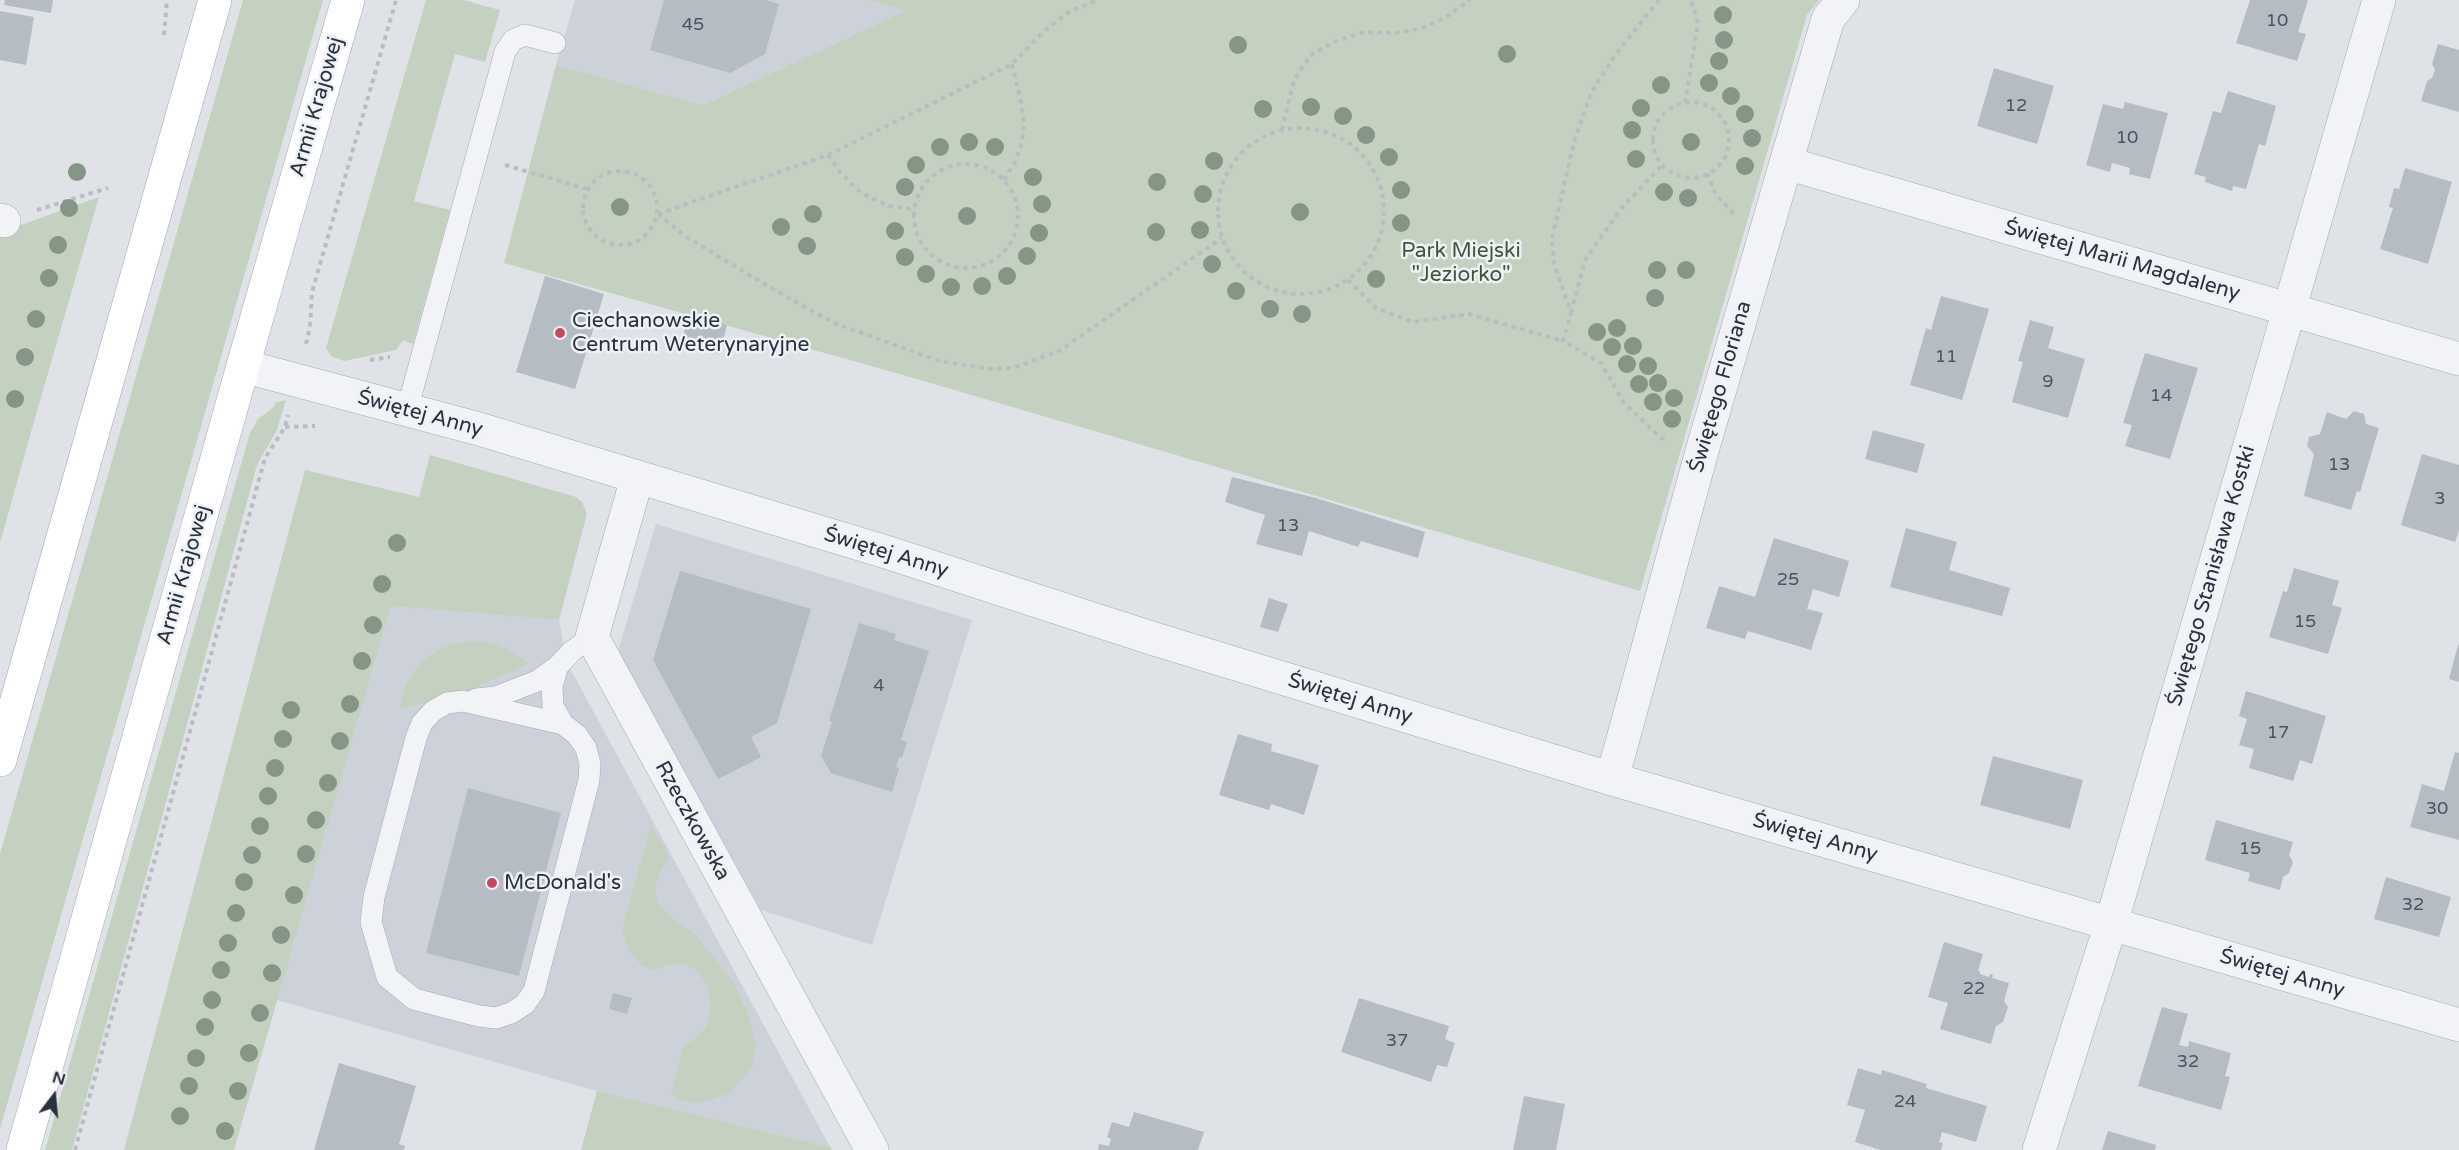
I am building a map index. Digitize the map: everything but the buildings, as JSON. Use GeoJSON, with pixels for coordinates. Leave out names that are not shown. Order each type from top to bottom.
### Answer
{"type":"FeatureCollection","features":[{"type":"Feature","properties":{"kind":"main road"},"geometry":{"type":"LineString","coordinates":[[0,760],[215,0]]}},
{"type":"Feature","properties":{"kind":"main road","name":"Armii Krajowej"},"geometry":{"type":"LineString","coordinates":[[22,1150],[348,0]]}},
{"type":"Feature","properties":{"kind":"street","name":"Świętego Floriana"},"geometry":{"type":"LineString","coordinates":[[1612,779],[1702,451],[1828,19],[1843,0]]}},
{"type":"Feature","properties":{"kind":"street","name":"Świętego Stanisława Kostki"},"geometry":{"type":"LineString","coordinates":[[2039,1150],[2111,924],[2379,0]]}},
{"type":"Feature","properties":{"kind":"street","name":"Świętej Marii Magdaleny"},"geometry":{"type":"LineString","coordinates":[[1786,164],[2459,359]]}},
{"type":"Feature","properties":{"kind":"street","name":"Świętej Anny"},"geometry":{"type":"LineString","coordinates":[[243,366],[479,429],[886,552],[1148,637],[1612,779],[2459,1025]]}},
{"type":"Feature","properties":{"kind":"street"},"geometry":{"type":"LineString","coordinates":[[592,638],[637,478]]}},
{"type":"Feature","properties":{"kind":"street","name":"Rzeczkowska"},"geometry":{"type":"LineString","coordinates":[[592,638],[872,1150]]}},
{"type":"Feature","properties":{"kind":"lane"},"geometry":{"type":"LineString","coordinates":[[407,410],[502,59],[513,40],[525,35],[555,43]]}},
{"type":"Feature","properties":{"kind":"lane"},"geometry":{"type":"LineString","coordinates":[[558,666],[552,686],[553,706],[563,724],[577,735],[586,748],[590,764],[589,780],[534,991],[525,1004],[511,1013],[496,1018],[479,1016],[414,999],[387,977],[371,922],[374,897],[422,723],[433,711],[447,703],[496,697],[537,681],[558,666],[572,651],[592,638]]}},
{"type":"Feature","properties":{"kind":"lane"},"geometry":{"type":"LineString","coordinates":[[464,701],[563,724]]}},
{"type":"Feature","properties":{"kind":"path"},"geometry":{"type":"LineString","coordinates":[[305,349],[310,327],[312,292],[396,0]]}},
{"type":"Feature","properties":{"kind":"path"},"geometry":{"type":"LineString","coordinates":[[658,214],[828,155],[1012,64],[1043,32],[1069,12],[1098,0]]}},
{"type":"Feature","properties":{"kind":"path"},"geometry":{"type":"LineString","coordinates":[[1282,130],[1294,80],[1311,55],[1336,41],[1364,32],[1394,33],[1420,29],[1446,17],[1470,0]]}},
{"type":"Feature","properties":{"kind":"path"},"geometry":{"type":"LineString","coordinates":[[1571,313],[1554,264],[1552,238],[1575,138],[1592,91],[1616,54],[1659,0]]}},
{"type":"Feature","properties":{"kind":"path"},"geometry":{"type":"LineString","coordinates":[[1685,103],[1698,24],[1693,5],[1687,0]]}},
{"type":"Feature","properties":{"kind":"path"},"geometry":{"type":"LineString","coordinates":[[1004,180],[1015,162],[1022,142],[1024,124],[1012,64]]}},
{"type":"Feature","properties":{"kind":"path"},"geometry":{"type":"LineString","coordinates":[[1685,103],[1699,103],[1713,109],[1723,119],[1729,133],[1728,148],[1722,161],[1712,171],[1698,177],[1683,177],[1670,171],[1663,164],[1654,147],[1654,131],[1660,118],[1671,108],[1685,103]]}},
{"type":"Feature","properties":{"kind":"path"},"geometry":{"type":"LineString","coordinates":[[1305,128],[1327,132],[1348,142],[1365,158],[1377,178],[1384,200],[1384,223],[1377,244],[1366,264],[1348,280],[1325,291],[1300,294],[1275,291],[1252,279],[1233,261],[1222,238],[1217,211],[1222,183],[1235,159],[1256,141],[1282,130],[1305,128]]}},
{"type":"Feature","properties":{"kind":"path"},"geometry":{"type":"LineString","coordinates":[[828,155],[840,172],[861,193],[889,206],[914,209]]}},
{"type":"Feature","properties":{"kind":"path"},"geometry":{"type":"LineString","coordinates":[[475,157],[587,189]]}},
{"type":"Feature","properties":{"kind":"path"},"geometry":{"type":"LineString","coordinates":[[964,163],[982,166],[998,174],[1011,187],[1018,204],[1019,222],[1014,240],[1003,254],[987,265],[969,269],[951,267],[934,258],[922,245],[915,228],[914,209],[919,192],[930,177],[946,167],[964,163]]}},
{"type":"Feature","properties":{"kind":"path"},"geometry":{"type":"LineString","coordinates":[[1563,341],[1585,260],[1620,209],[1663,164]]}},
{"type":"Feature","properties":{"kind":"path"},"geometry":{"type":"LineString","coordinates":[[611,171],[626,171],[640,176],[651,185],[657,199],[658,214],[652,228],[643,238],[630,245],[615,245],[601,240],[590,231],[584,217],[583,202],[587,189],[598,178],[611,171]]}},
{"type":"Feature","properties":{"kind":"path"},"geometry":{"type":"LineString","coordinates":[[2,220],[108,188]]}},
{"type":"Feature","properties":{"kind":"path"},"geometry":{"type":"LineString","coordinates":[[658,214],[685,236],[834,323],[940,361],[988,369],[1012,368],[1059,351],[1222,238]]}},
{"type":"Feature","properties":{"kind":"path"},"geometry":{"type":"LineString","coordinates":[[1348,280],[1377,308],[1412,322],[1469,314],[1563,341],[1601,363],[1624,403],[1661,438],[1702,451]]}},
{"type":"Feature","properties":{"kind":"path"},"geometry":{"type":"LineString","coordinates":[[75,1150],[265,458],[285,427],[290,408]]}},
{"type":"Feature","properties":{"kind":"shaded area"},"geometry":{"type":"Polygon","coordinates":[[[575,0],[868,0],[907,11],[703,105],[556,65],[575,0]]]}},
{"type":"Feature","properties":{"kind":"shaded area"},"geometry":{"type":"Polygon","coordinates":[[[656,524],[972,620],[872,945],[761,910],[618,651],[656,524]]]}},
{"type":"Feature","properties":{"kind":"shaded area"},"geometry":{"type":"Polygon","coordinates":[[[391,606],[559,620],[567,663],[830,1147],[597,1091],[277,1000],[391,606]]]}},
{"type":"Feature","properties":{"kind":"green space"},"geometry":{"type":"Polygon","coordinates":[[[243,0],[323,0],[0,1129],[0,854],[243,0]]]}},
{"type":"Feature","properties":{"kind":"green space"},"geometry":{"type":"Polygon","coordinates":[[[426,0],[463,0],[500,10],[485,62],[455,54],[414,201],[450,210],[413,344],[403,340],[396,350],[344,361],[331,356],[326,348],[426,0]]]}},
{"type":"Feature","properties":{"kind":"green space","name":"Park Miejski \"Jeziorko\""},"geometry":{"type":"Polygon","coordinates":[[[868,0],[1819,0],[1807,15],[1640,591],[903,375],[504,263],[556,65],[703,105],[906,11],[868,0]]]}},
{"type":"Feature","properties":{"kind":"green space"},"geometry":{"type":"Polygon","coordinates":[[[99,197],[0,543],[0,228],[7,230],[99,197]]]}},
{"type":"Feature","properties":{"kind":"green space"},"geometry":{"type":"Polygon","coordinates":[[[286,400],[277,430],[257,465],[72,1150],[45,1150],[250,433],[258,419],[274,407],[275,403],[286,400]]]}},
{"type":"Feature","properties":{"kind":"green space"},"geometry":{"type":"Polygon","coordinates":[[[430,455],[576,497],[582,502],[587,514],[559,620],[391,606],[234,1150],[124,1150],[305,470],[419,497],[430,455]]]}},
{"type":"Feature","properties":{"kind":"green space"},"geometry":{"type":"Polygon","coordinates":[[[476,641],[497,644],[514,652],[528,664],[471,690],[400,709],[405,686],[425,659],[441,648],[476,641]]]}},
{"type":"Feature","properties":{"kind":"green space"},"geometry":{"type":"Polygon","coordinates":[[[651,825],[669,857],[660,872],[656,886],[655,895],[659,905],[673,919],[694,933],[733,982],[747,1012],[756,1042],[752,1067],[730,1093],[710,1101],[690,1103],[676,1099],[671,1093],[684,1044],[695,1040],[707,1026],[711,1005],[707,986],[699,972],[685,964],[668,965],[653,970],[641,965],[630,951],[622,930],[651,825]]]}},
{"type":"Feature","properties":{"kind":"green space"},"geometry":{"type":"Polygon","coordinates":[[[597,1091],[830,1147],[832,1150],[581,1150],[597,1091]]]}},
{"type":"Feature","properties":{"kind":"place","name":"Ciechanowskie Centrum Weterynaryjne"},"geometry":{"type":"Point","coordinates":[560,333]}},
{"type":"Feature","properties":{"kind":"place","name":"McDonald's"},"geometry":{"type":"Point","coordinates":[492,883]}}]}
